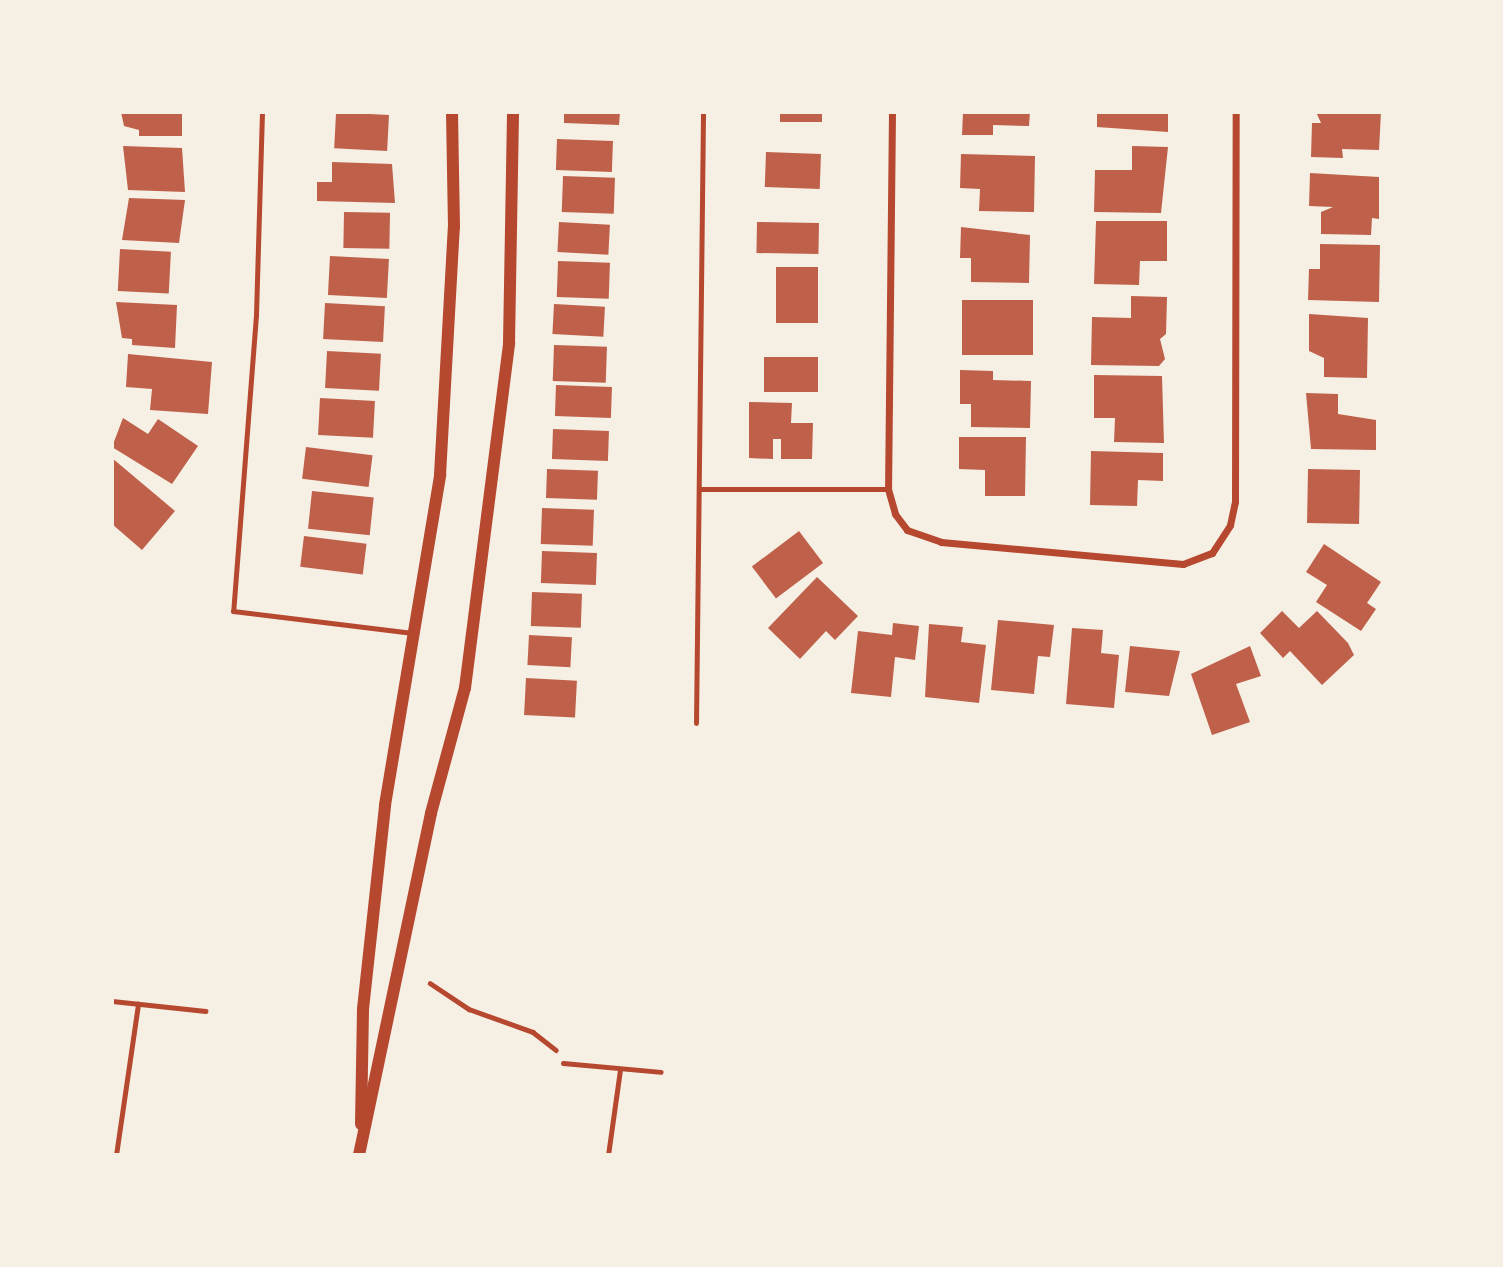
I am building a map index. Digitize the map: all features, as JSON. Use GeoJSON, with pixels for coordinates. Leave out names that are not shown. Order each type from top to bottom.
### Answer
{"type":"FeatureCollection","features":[{"type":"Feature","properties":{"kind":"street"},"geometry":{"type":"LineString","coordinates":[[360,1152],[363,1009],[383,818],[418,634],[440,475],[454,227],[452,112]]}},
{"type":"Feature","properties":{"kind":"street"},"geometry":{"type":"LineString","coordinates":[[360,1152],[431,813],[465,688],[509,343],[513,112]]}},
{"type":"Feature","properties":{"kind":"street"},"geometry":{"type":"LineString","coordinates":[[892,112],[888,489],[907,530],[941,542],[1183,564],[1212,553],[1230,525],[1235,502],[1236,112]]}},
{"type":"Feature","properties":{"kind":"lane"},"geometry":{"type":"LineString","coordinates":[[262,112],[256,315],[233,611],[418,634]]}},
{"type":"Feature","properties":{"kind":"lane"},"geometry":{"type":"LineString","coordinates":[[696,723],[701,489],[703,112]]}},
{"type":"Feature","properties":{"kind":"lane"},"geometry":{"type":"LineString","coordinates":[[701,489],[888,489]]}},
{"type":"Feature","properties":{"kind":"lane"},"geometry":{"type":"LineString","coordinates":[[112,1001],[205,1011]]}},
{"type":"Feature","properties":{"kind":"lane"},"geometry":{"type":"LineString","coordinates":[[116,1155],[138,1004]]}},
{"type":"Feature","properties":{"kind":"lane"},"geometry":{"type":"LineString","coordinates":[[563,1063],[661,1072]]}},
{"type":"Feature","properties":{"kind":"lane"},"geometry":{"type":"LineString","coordinates":[[608,1155],[620,1070]]}},
{"type":"Feature","properties":{"kind":"path"},"geometry":{"type":"LineString","coordinates":[[430,983],[469,1009],[533,1032],[556,1049],[563,1063]]}},
{"type":"Feature","properties":{"kind":"building"},"geometry":{"type":"Polygon","coordinates":[[[121,112],[182,112],[182,136],[139,136],[139,130],[124,126],[121,112]]]}},
{"type":"Feature","properties":{"kind":"building"},"geometry":{"type":"Polygon","coordinates":[[[336,112],[389,115],[387,151],[334,148],[336,112]]]}},
{"type":"Feature","properties":{"kind":"building"},"geometry":{"type":"Polygon","coordinates":[[[564,112],[620,112],[619,125],[564,123],[564,112]]]}},
{"type":"Feature","properties":{"kind":"building"},"geometry":{"type":"Polygon","coordinates":[[[780,112],[822,112],[822,122],[780,122],[780,112]]]}},
{"type":"Feature","properties":{"kind":"building"},"geometry":{"type":"Polygon","coordinates":[[[963,112],[1030,112],[1029,126],[993,125],[993,135],[962,135],[963,112]]]}},
{"type":"Feature","properties":{"kind":"building"},"geometry":{"type":"Polygon","coordinates":[[[1097,112],[1168,112],[1168,132],[1097,127],[1097,112]]]}},
{"type":"Feature","properties":{"kind":"building"},"geometry":{"type":"Polygon","coordinates":[[[1316,112],[1381,112],[1379,150],[1342,149],[1343,158],[1311,157],[1312,123],[1321,123],[1316,112]]]}},
{"type":"Feature","properties":{"kind":"building"},"geometry":{"type":"Polygon","coordinates":[[[557,139],[613,141],[612,172],[556,170],[557,139]]]}},
{"type":"Feature","properties":{"kind":"building"},"geometry":{"type":"Polygon","coordinates":[[[123,146],[182,148],[185,192],[128,190],[123,146]]]}},
{"type":"Feature","properties":{"kind":"building"},"geometry":{"type":"Polygon","coordinates":[[[1132,146],[1168,147],[1161,213],[1094,212],[1095,170],[1132,170],[1132,146]]]}},
{"type":"Feature","properties":{"kind":"building"},"geometry":{"type":"Polygon","coordinates":[[[766,152],[821,154],[820,189],[765,187],[766,152]]]}},
{"type":"Feature","properties":{"kind":"building"},"geometry":{"type":"Polygon","coordinates":[[[961,154],[1035,156],[1034,212],[979,211],[980,189],[960,188],[961,154]]]}},
{"type":"Feature","properties":{"kind":"building"},"geometry":{"type":"Polygon","coordinates":[[[332,162],[392,164],[395,203],[317,201],[317,182],[332,182],[332,162]]]}},
{"type":"Feature","properties":{"kind":"building"},"geometry":{"type":"Polygon","coordinates":[[[1310,173],[1379,177],[1379,219],[1372,218],[1371,235],[1321,234],[1321,212],[1333,207],[1309,206],[1310,173]]]}},
{"type":"Feature","properties":{"kind":"building"},"geometry":{"type":"Polygon","coordinates":[[[563,176],[615,178],[614,214],[562,212],[563,176]]]}},
{"type":"Feature","properties":{"kind":"building"},"geometry":{"type":"Polygon","coordinates":[[[129,198],[185,200],[179,243],[122,240],[129,198]]]}},
{"type":"Feature","properties":{"kind":"building"},"geometry":{"type":"Polygon","coordinates":[[[344,212],[390,213],[389,249],[343,248],[344,212]]]}},
{"type":"Feature","properties":{"kind":"building"},"geometry":{"type":"Polygon","coordinates":[[[1096,221],[1167,221],[1167,261],[1140,261],[1139,285],[1094,284],[1096,221]]]}},
{"type":"Feature","properties":{"kind":"building"},"geometry":{"type":"Polygon","coordinates":[[[559,222],[610,225],[608,255],[557,252],[559,222]]]}},
{"type":"Feature","properties":{"kind":"building"},"geometry":{"type":"Polygon","coordinates":[[[757,222],[819,223],[818,254],[756,253],[757,222]]]}},
{"type":"Feature","properties":{"kind":"building"},"geometry":{"type":"Polygon","coordinates":[[[961,227],[1030,235],[1029,283],[971,282],[971,258],[960,258],[961,227]]]}},
{"type":"Feature","properties":{"kind":"building"},"geometry":{"type":"Polygon","coordinates":[[[1320,244],[1380,245],[1379,302],[1308,300],[1309,269],[1320,269],[1320,244]]]}},
{"type":"Feature","properties":{"kind":"building"},"geometry":{"type":"Polygon","coordinates":[[[120,249],[171,252],[169,294],[118,291],[120,249]]]}},
{"type":"Feature","properties":{"kind":"building"},"geometry":{"type":"Polygon","coordinates":[[[330,256],[389,259],[387,298],[328,295],[330,256]]]}},
{"type":"Feature","properties":{"kind":"building"},"geometry":{"type":"Polygon","coordinates":[[[558,261],[610,263],[609,299],[557,297],[558,261]]]}},
{"type":"Feature","properties":{"kind":"building"},"geometry":{"type":"Polygon","coordinates":[[[776,267],[818,267],[818,323],[776,323],[776,267]]]}},
{"type":"Feature","properties":{"kind":"building"},"geometry":{"type":"Polygon","coordinates":[[[1131,296],[1167,297],[1166,334],[1160,339],[1165,359],[1159,366],[1091,365],[1092,317],[1131,318],[1131,296]]]}},
{"type":"Feature","properties":{"kind":"building"},"geometry":{"type":"Polygon","coordinates":[[[962,300],[1033,300],[1033,355],[962,355],[962,300]]]}},
{"type":"Feature","properties":{"kind":"building"},"geometry":{"type":"Polygon","coordinates":[[[116,302],[177,305],[175,348],[132,345],[132,339],[122,338],[116,302]]]}},
{"type":"Feature","properties":{"kind":"building"},"geometry":{"type":"Polygon","coordinates":[[[325,303],[385,306],[383,342],[323,339],[325,303]]]}},
{"type":"Feature","properties":{"kind":"building"},"geometry":{"type":"Polygon","coordinates":[[[554,304],[605,307],[603,337],[552,334],[554,304]]]}},
{"type":"Feature","properties":{"kind":"building"},"geometry":{"type":"Polygon","coordinates":[[[1309,314],[1368,318],[1367,378],[1324,377],[1324,358],[1309,351],[1309,314]]]}},
{"type":"Feature","properties":{"kind":"building"},"geometry":{"type":"Polygon","coordinates":[[[554,345],[607,347],[606,383],[553,381],[554,345]]]}},
{"type":"Feature","properties":{"kind":"building"},"geometry":{"type":"Polygon","coordinates":[[[327,351],[381,354],[379,391],[325,388],[327,351]]]}},
{"type":"Feature","properties":{"kind":"building"},"geometry":{"type":"Polygon","coordinates":[[[128,354],[212,362],[208,414],[150,410],[152,389],[126,387],[128,354]]]}},
{"type":"Feature","properties":{"kind":"building"},"geometry":{"type":"Polygon","coordinates":[[[764,357],[818,357],[818,392],[764,392],[764,357]]]}},
{"type":"Feature","properties":{"kind":"building"},"geometry":{"type":"Polygon","coordinates":[[[960,370],[993,371],[993,380],[1031,381],[1030,428],[971,427],[971,404],[960,404],[960,370]]]}},
{"type":"Feature","properties":{"kind":"building"},"geometry":{"type":"Polygon","coordinates":[[[1094,375],[1162,376],[1164,443],[1114,442],[1115,418],[1094,418],[1094,375]]]}},
{"type":"Feature","properties":{"kind":"building"},"geometry":{"type":"Polygon","coordinates":[[[556,385],[612,387],[611,418],[555,416],[556,385]]]}},
{"type":"Feature","properties":{"kind":"building"},"geometry":{"type":"Polygon","coordinates":[[[1306,393],[1338,394],[1338,414],[1376,420],[1376,450],[1311,449],[1306,393]]]}},
{"type":"Feature","properties":{"kind":"building"},"geometry":{"type":"Polygon","coordinates":[[[320,398],[375,401],[373,438],[318,435],[320,398]]]}},
{"type":"Feature","properties":{"kind":"building"},"geometry":{"type":"Polygon","coordinates":[[[749,402],[792,403],[791,423],[813,423],[812,459],[781,459],[781,439],[773,439],[773,459],[749,458],[749,402]]]}},
{"type":"Feature","properties":{"kind":"building"},"geometry":{"type":"Polygon","coordinates":[[[123,418],[148,434],[158,419],[198,446],[172,484],[112,447],[123,418]]]}},
{"type":"Feature","properties":{"kind":"building"},"geometry":{"type":"Polygon","coordinates":[[[553,429],[609,431],[608,461],[552,459],[553,429]]]}},
{"type":"Feature","properties":{"kind":"building"},"geometry":{"type":"Polygon","coordinates":[[[959,437],[1026,437],[1025,496],[985,496],[985,470],[959,469],[959,437]]]}},
{"type":"Feature","properties":{"kind":"building"},"geometry":{"type":"Polygon","coordinates":[[[306,447],[373,455],[369,487],[302,479],[306,447]]]}},
{"type":"Feature","properties":{"kind":"building"},"geometry":{"type":"Polygon","coordinates":[[[1091,451],[1163,453],[1163,481],[1138,480],[1137,506],[1090,505],[1091,451]]]}},
{"type":"Feature","properties":{"kind":"building"},"geometry":{"type":"Polygon","coordinates":[[[112,458],[175,511],[142,550],[112,524],[112,458]]]}},
{"type":"Feature","properties":{"kind":"building"},"geometry":{"type":"Polygon","coordinates":[[[547,469],[598,471],[597,500],[546,498],[547,469]]]}},
{"type":"Feature","properties":{"kind":"building"},"geometry":{"type":"Polygon","coordinates":[[[1308,469],[1360,470],[1359,524],[1307,523],[1308,469]]]}},
{"type":"Feature","properties":{"kind":"building"},"geometry":{"type":"Polygon","coordinates":[[[312,491],[374,497],[370,535],[308,529],[312,491]]]}},
{"type":"Feature","properties":{"kind":"building"},"geometry":{"type":"Polygon","coordinates":[[[542,508],[594,510],[593,546],[541,544],[542,508]]]}},
{"type":"Feature","properties":{"kind":"building"},"geometry":{"type":"Polygon","coordinates":[[[799,531],[823,563],[776,598],[752,567],[799,531]]]}},
{"type":"Feature","properties":{"kind":"building"},"geometry":{"type":"Polygon","coordinates":[[[304,536],[367,544],[363,574],[300,567],[304,536]]]}},
{"type":"Feature","properties":{"kind":"building"},"geometry":{"type":"Polygon","coordinates":[[[1324,544],[1381,582],[1367,603],[1376,609],[1361,631],[1316,602],[1327,585],[1306,572],[1324,544]]]}},
{"type":"Feature","properties":{"kind":"building"},"geometry":{"type":"Polygon","coordinates":[[[542,551],[597,553],[596,585],[541,583],[542,551]]]}},
{"type":"Feature","properties":{"kind":"building"},"geometry":{"type":"Polygon","coordinates":[[[817,577],[858,616],[835,640],[826,631],[800,659],[768,628],[817,577]]]}},
{"type":"Feature","properties":{"kind":"building"},"geometry":{"type":"Polygon","coordinates":[[[532,592],[582,594],[581,628],[531,626],[532,592]]]}},
{"type":"Feature","properties":{"kind":"building"},"geometry":{"type":"Polygon","coordinates":[[[1282,611],[1299,628],[1317,611],[1348,643],[1354,655],[1322,685],[1290,651],[1283,658],[1260,633],[1282,611]]]}},
{"type":"Feature","properties":{"kind":"building"},"geometry":{"type":"Polygon","coordinates":[[[998,620],[1054,625],[1050,657],[1038,656],[1034,694],[991,690],[998,620]]]}},
{"type":"Feature","properties":{"kind":"building"},"geometry":{"type":"Polygon","coordinates":[[[893,623],[919,626],[915,660],[895,657],[891,697],[851,693],[858,631],[892,635],[893,623]]]}},
{"type":"Feature","properties":{"kind":"building"},"geometry":{"type":"Polygon","coordinates":[[[929,624],[963,627],[961,642],[986,645],[979,703],[925,697],[929,624]]]}},
{"type":"Feature","properties":{"kind":"building"},"geometry":{"type":"Polygon","coordinates":[[[1072,628],[1103,630],[1101,653],[1119,655],[1114,708],[1066,704],[1072,628]]]}},
{"type":"Feature","properties":{"kind":"building"},"geometry":{"type":"Polygon","coordinates":[[[529,635],[572,637],[570,667],[527,665],[529,635]]]}},
{"type":"Feature","properties":{"kind":"building"},"geometry":{"type":"Polygon","coordinates":[[[1130,646],[1180,651],[1169,696],[1125,692],[1130,646]]]}},
{"type":"Feature","properties":{"kind":"building"},"geometry":{"type":"Polygon","coordinates":[[[1250,646],[1261,676],[1236,684],[1250,722],[1212,735],[1191,674],[1250,646]]]}},
{"type":"Feature","properties":{"kind":"building"},"geometry":{"type":"Polygon","coordinates":[[[526,678],[577,681],[575,718],[524,715],[526,678]]]}}]}
